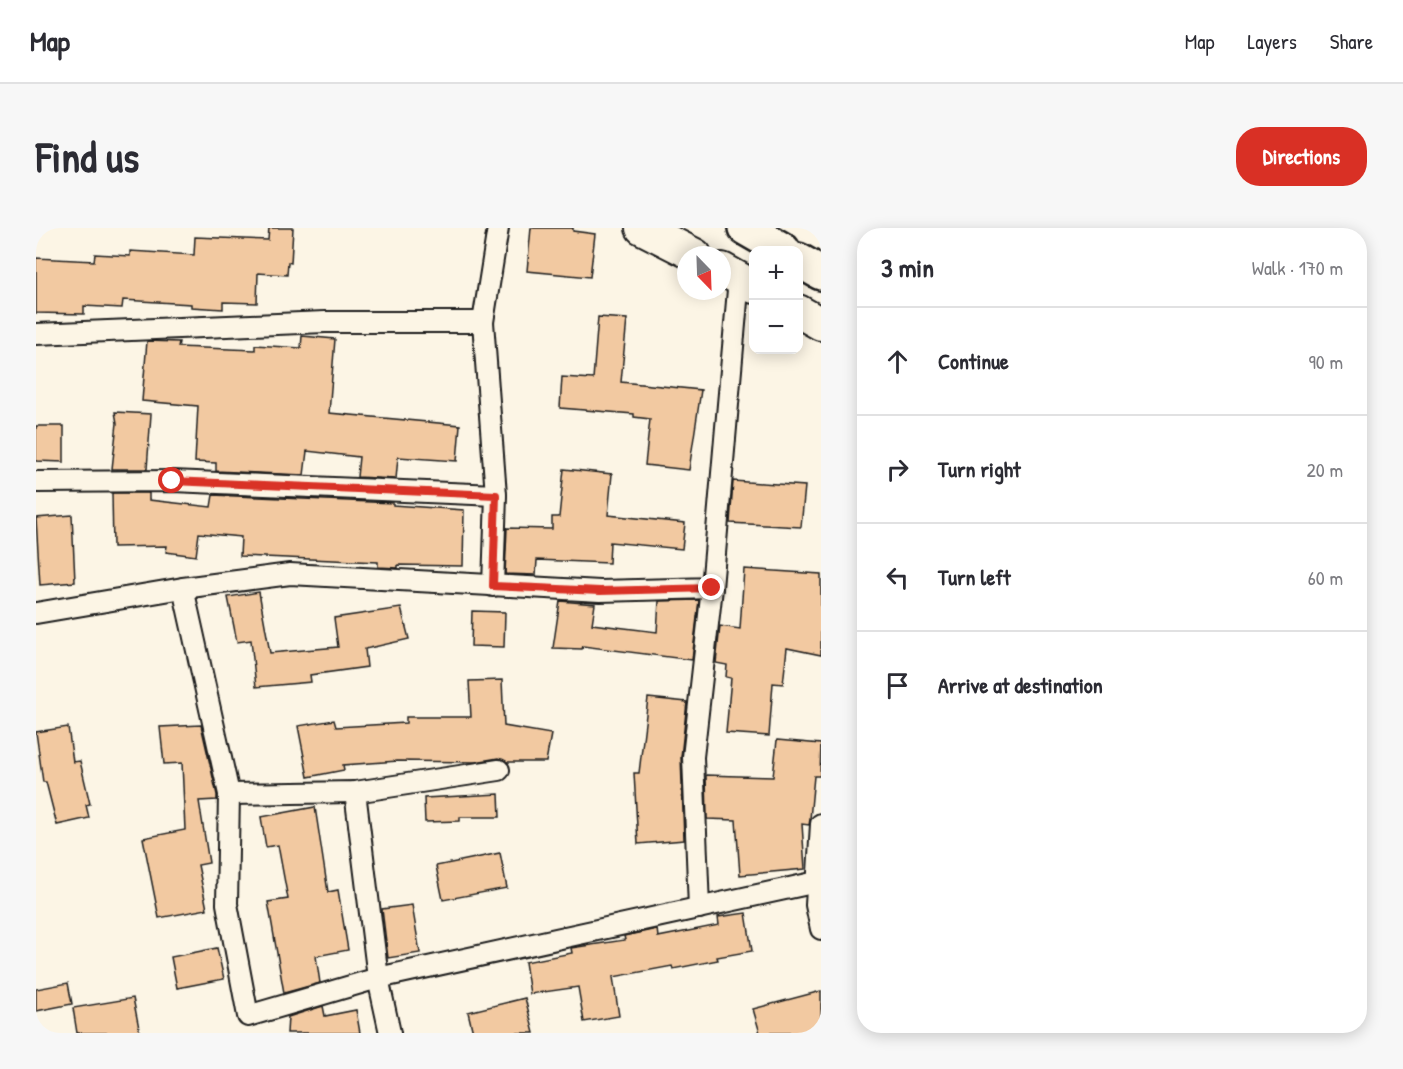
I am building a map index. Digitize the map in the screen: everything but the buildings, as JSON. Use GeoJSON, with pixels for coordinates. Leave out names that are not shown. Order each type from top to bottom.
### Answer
{"type":"FeatureCollection","features":[{"type":"Feature","properties":{"kind":"highway"},"geometry":{"type":"LineString","coordinates":[[746,228],[776,246]]}},
{"type":"Feature","properties":{"kind":"highway"},"geometry":{"type":"LineString","coordinates":[[803,263],[821,273]]}},
{"type":"Feature","properties":{"kind":"main road"},"geometry":{"type":"LineString","coordinates":[[642,228],[677,246]]}},
{"type":"Feature","properties":{"kind":"main road"},"geometry":{"type":"LineString","coordinates":[[803,314],[821,324]]}},
{"type":"Feature","properties":{"kind":"street"},"geometry":{"type":"LineString","coordinates":[[493,586],[496,495],[483,322],[498,228]]}},
{"type":"Feature","properties":{"kind":"street"},"geometry":{"type":"LineString","coordinates":[[699,908],[693,757],[712,588],[738,278]]}},
{"type":"Feature","properties":{"kind":"street"},"geometry":{"type":"LineString","coordinates":[[36,334],[326,322],[483,322]]}},
{"type":"Feature","properties":{"kind":"street"},"geometry":{"type":"LineString","coordinates":[[36,482],[172,481],[496,495]]}},
{"type":"Feature","properties":{"kind":"street"},"geometry":{"type":"LineString","coordinates":[[36,613],[183,588],[290,574],[600,591],[712,588]]}},
{"type":"Feature","properties":{"kind":"street"},"geometry":{"type":"LineString","coordinates":[[183,588],[229,794],[227,904],[248,1016],[378,978],[817,882]]}},
{"type":"Feature","properties":{"kind":"street"},"geometry":{"type":"LineString","coordinates":[[229,794],[356,792],[499,770]]}},
{"type":"Feature","properties":{"kind":"street"},"geometry":{"type":"LineString","coordinates":[[356,792],[378,978],[390,1033]]}},
{"type":"Feature","properties":{"kind":"street"},"geometry":{"type":"LineString","coordinates":[[821,824],[816,905],[821,929]]}},
{"type":"Feature","properties":{"kind":"route"},"geometry":{"type":"LineString","coordinates":[[172,481],[496,495],[493,586],[600,591],[712,588]]}}]}
